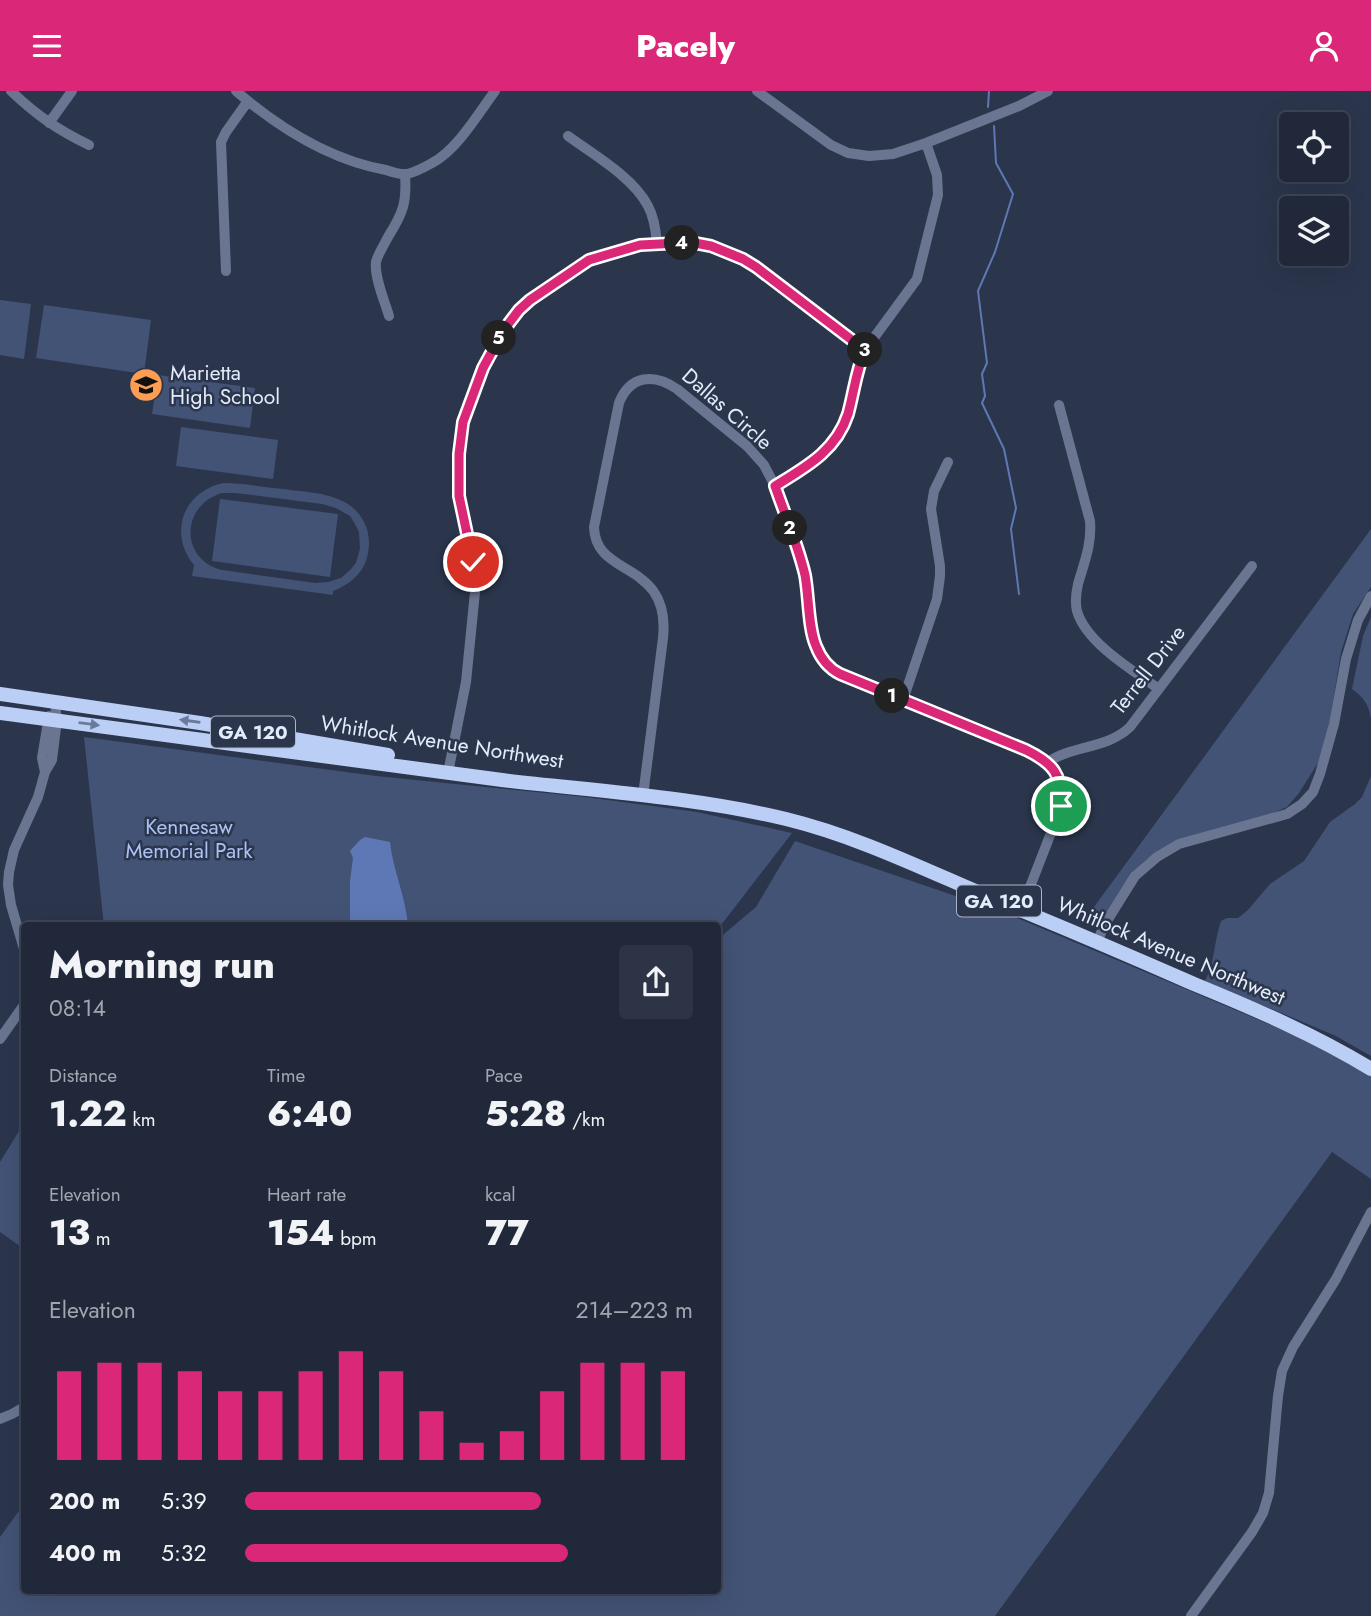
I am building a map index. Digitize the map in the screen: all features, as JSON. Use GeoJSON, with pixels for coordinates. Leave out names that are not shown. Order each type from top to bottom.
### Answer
{"type":"FeatureCollection","features":[{"type":"Feature","properties":{"kind":"highway","name":"Whitlock Avenue Northwest"},"geometry":{"type":"LineString","coordinates":[[0,694],[200,723],[385,755],[449,769]]}},
{"type":"Feature","properties":{"kind":"highway","name":"Whitlock Avenue Northwest"},"geometry":{"type":"LineString","coordinates":[[0,713],[449,769],[736,809],[814,827],[887,853],[1289,1024],[1371,1069]]}},
{"type":"Feature","properties":{"kind":"street"},"geometry":{"type":"LineString","coordinates":[[12,91],[49,123],[89,145]]}},
{"type":"Feature","properties":{"kind":"street"},"geometry":{"type":"LineString","coordinates":[[49,123],[72,91]]}},
{"type":"Feature","properties":{"kind":"street"},"geometry":{"type":"LineString","coordinates":[[236,91],[282,126],[328,151],[349,161],[405,174],[434,162],[446,153],[495,91]]}},
{"type":"Feature","properties":{"kind":"street"},"geometry":{"type":"LineString","coordinates":[[763,93],[823,141],[848,153],[885,156],[926,143],[1019,106],[1048,91]]}},
{"type":"Feature","properties":{"kind":"street"},"geometry":{"type":"LineString","coordinates":[[226,271],[220,147],[226,132],[248,101]]}},
{"type":"Feature","properties":{"kind":"street"},"geometry":{"type":"LineString","coordinates":[[568,135],[640,193],[652,215],[657,244]]}},
{"type":"Feature","properties":{"kind":"street"},"geometry":{"type":"LineString","coordinates":[[775,486],[819,458],[838,435],[847,416],[865,350],[917,279],[938,195],[935,164],[926,143]]}},
{"type":"Feature","properties":{"kind":"street"},"geometry":{"type":"LineString","coordinates":[[389,316],[376,264],[405,204],[405,174]]}},
{"type":"Feature","properties":{"kind":"street"},"geometry":{"type":"LineString","coordinates":[[449,769],[466,682],[475,592],[473,562],[459,496],[459,454],[463,422],[483,368],[503,331],[519,310],[589,260],[625,249],[657,244],[695,243],[711,246],[743,259],[865,350]]}},
{"type":"Feature","properties":{"kind":"street","name":"Dallas Circle"},"geometry":{"type":"LineString","coordinates":[[643,796],[663,638],[663,612],[650,586],[639,576],[608,558],[597,544],[594,521],[619,403],[632,385],[650,379],[665,381],[754,453],[764,465],[775,486],[801,559],[814,641],[821,657],[830,668],[1026,750],[1048,762]]}},
{"type":"Feature","properties":{"kind":"street"},"geometry":{"type":"LineString","coordinates":[[1059,405],[1090,521],[1091,538],[1076,593],[1077,610],[1084,625],[1096,640],[1159,689]]}},
{"type":"Feature","properties":{"kind":"street"},"geometry":{"type":"LineString","coordinates":[[903,700],[937,599],[940,566],[931,509],[934,491],[948,462]]}},
{"type":"Feature","properties":{"kind":"street","name":"Terrell Drive"},"geometry":{"type":"LineString","coordinates":[[1048,762],[1060,755],[1109,741],[1135,721],[1252,566]]}},
{"type":"Feature","properties":{"kind":"street"},"geometry":{"type":"LineString","coordinates":[[1097,942],[1135,876],[1157,856],[1179,844],[1287,814],[1313,792],[1335,724],[1346,659],[1358,620],[1371,596]]}},
{"type":"Feature","properties":{"kind":"street"},"geometry":{"type":"LineString","coordinates":[[21,939],[11,905],[9,871],[14,850],[45,772],[42,758],[55,703]]}},
{"type":"Feature","properties":{"kind":"street"},"geometry":{"type":"LineString","coordinates":[[1021,910],[1061,806],[1059,785],[1048,762]]}},
{"type":"Feature","properties":{"kind":"street"},"geometry":{"type":"LineString","coordinates":[[0,1039],[21,1009]]}},
{"type":"Feature","properties":{"kind":"street"},"geometry":{"type":"LineString","coordinates":[[1191,1616],[1263,1513],[1269,1493],[1282,1371],[1293,1347],[1332,1286],[1371,1212]]}},
{"type":"Feature","properties":{"kind":"street"},"geometry":{"type":"LineString","coordinates":[[0,1419],[21,1408]]}},
{"type":"Feature","properties":{"kind":"green space"},"geometry":{"type":"Polygon","coordinates":[[[0,300],[31,304],[24,359],[0,355],[0,300]]]}},
{"type":"Feature","properties":{"kind":"green space"},"geometry":{"type":"Polygon","coordinates":[[[44,305],[151,320],[144,374],[36,358],[44,305]]]}},
{"type":"Feature","properties":{"kind":"green space"},"geometry":{"type":"Polygon","coordinates":[[[158,375],[255,388],[250,428],[152,414],[158,375]]]}},
{"type":"Feature","properties":{"kind":"green space"},"geometry":{"type":"Polygon","coordinates":[[[181,427],[278,440],[273,479],[176,466],[181,427]]]}},
{"type":"Feature","properties":{"kind":"green space"},"geometry":{"type":"Polygon","coordinates":[[[223,483],[238,484],[317,493],[339,499],[357,512],[366,526],[369,545],[364,566],[351,581],[333,591],[333,595],[192,576],[194,565],[186,553],[181,527],[189,504],[209,488],[223,483]],[[222,493],[208,499],[193,520],[190,532],[192,544],[198,555],[208,564],[222,570],[315,583],[341,578],[356,563],[360,549],[359,532],[350,516],[322,504],[222,493]]]}},
{"type":"Feature","properties":{"kind":"green space"},"geometry":{"type":"Polygon","coordinates":[[[220,499],[338,514],[330,577],[212,561],[220,499]]]}},
{"type":"Feature","properties":{"kind":"green space"},"geometry":{"type":"Polygon","coordinates":[[[1371,529],[1371,587],[1353,614],[1341,652],[1328,732],[1318,763],[1299,793],[1287,807],[1266,816],[1176,841],[1133,871],[1096,927],[1083,922],[1371,529]]]}},
{"type":"Feature","properties":{"kind":"green space"},"geometry":{"type":"Polygon","coordinates":[[[1371,617],[1371,719],[1365,701],[1352,689],[1363,636],[1371,617]]]}},
{"type":"Feature","properties":{"kind":"green space","name":"Kennesaw Memorial Park"},"geometry":{"type":"Polygon","coordinates":[[[84,737],[376,776],[585,797],[697,812],[792,833],[721,925],[721,922],[104,922],[84,737]]]}},
{"type":"Feature","properties":{"kind":"green space"},"geometry":{"type":"Polygon","coordinates":[[[1371,776],[1371,1056],[1336,1036],[1205,981],[1221,921],[1238,918],[1270,884],[1304,861],[1330,822],[1362,797],[1371,776]]]}},
{"type":"Feature","properties":{"kind":"green space"},"geometry":{"type":"Polygon","coordinates":[[[795,841],[1008,914],[1297,1036],[1371,1076],[1371,1179],[1332,1152],[995,1616],[0,1616],[0,1537],[21,1508],[21,1594],[721,1594],[721,939],[756,907],[795,841]]]}},
{"type":"Feature","properties":{"kind":"green space"},"geometry":{"type":"Polygon","coordinates":[[[21,1128],[21,1247],[0,1232],[0,1162],[21,1128]]]}},
{"type":"Feature","properties":{"kind":"shaded area"},"geometry":{"type":"Polygon","coordinates":[[[365,837],[390,842],[407,922],[350,922],[353,858],[350,851],[365,837]]]}},
{"type":"Feature","properties":{"kind":"waterway"},"geometry":{"type":"LineString","coordinates":[[988,107],[989,91]]}},
{"type":"Feature","properties":{"kind":"waterway"},"geometry":{"type":"LineString","coordinates":[[994,126],[996,163],[1013,194],[995,252],[978,291],[987,363],[982,374],[985,396],[982,403],[1004,449],[1016,508],[1011,529],[1019,594]]}},
{"type":"Feature","properties":{"kind":"place","name":"Marietta High School"},"geometry":{"type":"Point","coordinates":[146,385]}},
{"type":"Feature","properties":{"kind":"route"},"geometry":{"type":"LineString","coordinates":[[473,562],[458,485],[463,422],[483,368],[503,331],[519,310],[575,268],[607,254],[640,245],[678,243],[695,243],[728,252],[756,267],[865,350],[847,416],[838,435],[819,458],[775,486],[801,559],[814,641],[821,657],[830,668],[840,674],[1042,758],[1048,762],[1056,776],[1061,806]]}}]}
